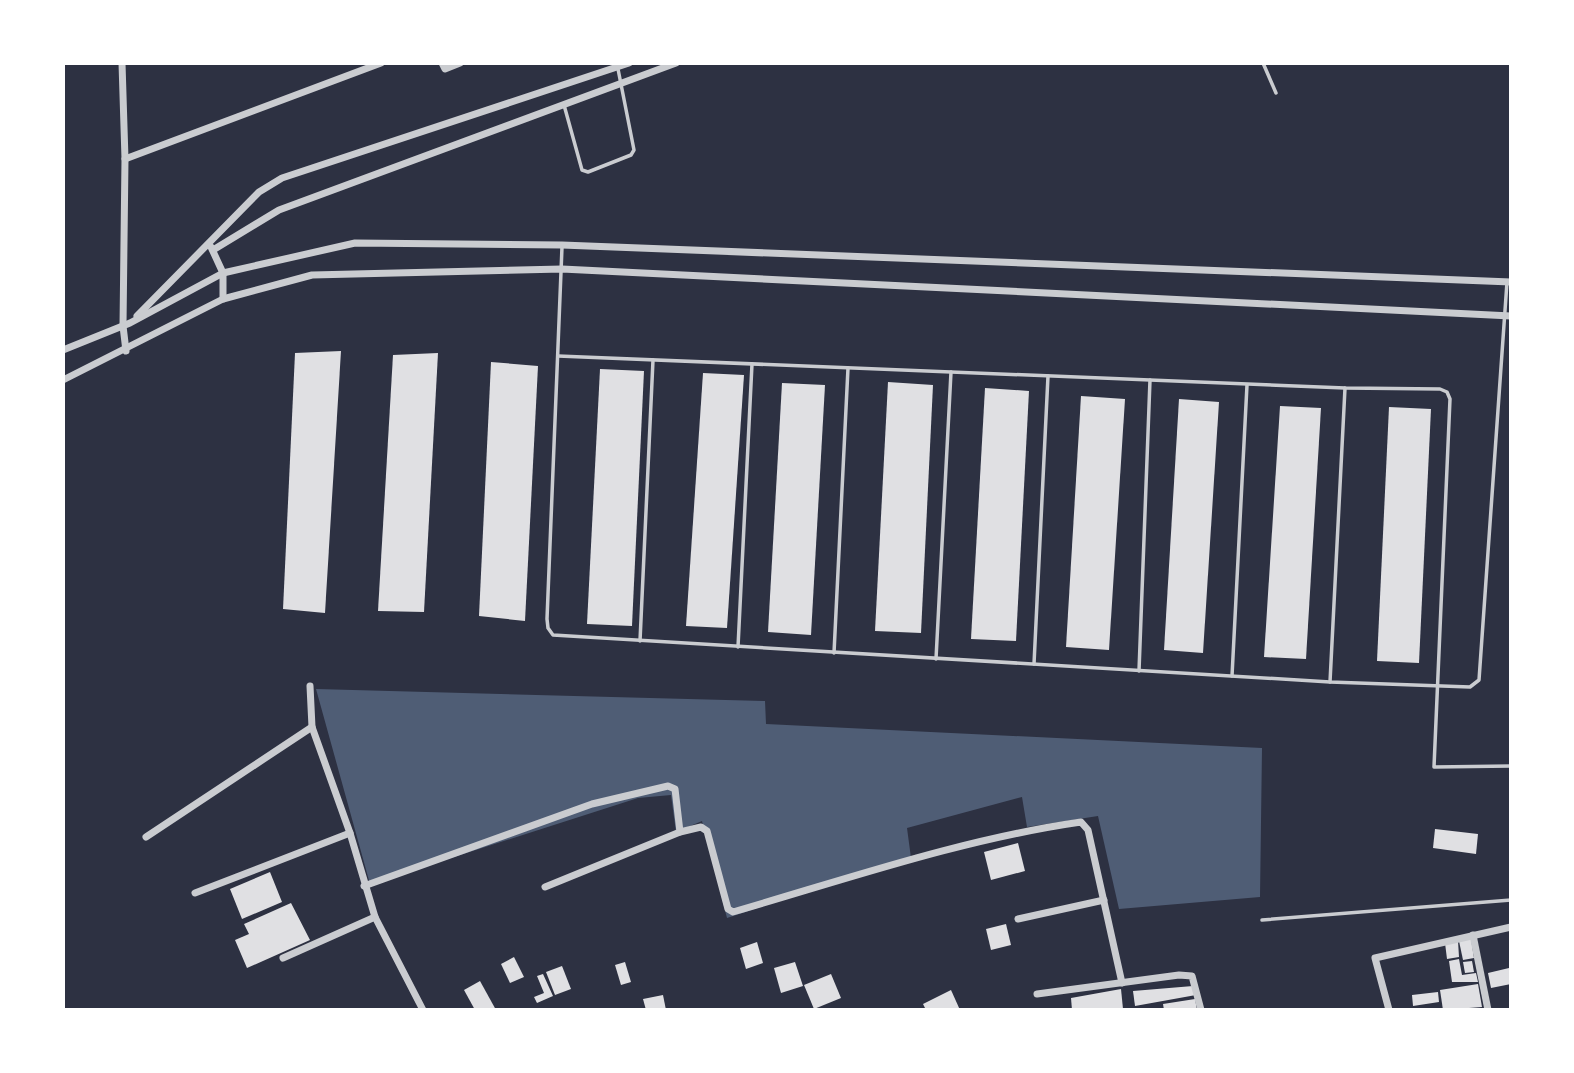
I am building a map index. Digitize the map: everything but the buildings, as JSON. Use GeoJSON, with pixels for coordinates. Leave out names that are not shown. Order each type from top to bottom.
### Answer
{"type":"FeatureCollection","features":[{"type":"Feature","properties":{"kind":"street"},"geometry":{"type":"LineString","coordinates":[[122,63],[126,351]]}},
{"type":"Feature","properties":{"kind":"street"},"geometry":{"type":"LineString","coordinates":[[125,159],[381,63]]}},
{"type":"Feature","properties":{"kind":"street"},"geometry":{"type":"LineString","coordinates":[[442,63],[445,69],[460,63]]}},
{"type":"Feature","properties":{"kind":"street"},"geometry":{"type":"LineString","coordinates":[[126,324],[211,247],[259,192],[282,178],[629,63]]}},
{"type":"Feature","properties":{"kind":"street"},"geometry":{"type":"LineString","coordinates":[[211,247],[279,210],[676,63]]}},
{"type":"Feature","properties":{"kind":"street"},"geometry":{"type":"LineString","coordinates":[[63,350],[126,324],[223,273],[355,243],[562,245],[1509,282]]}},
{"type":"Feature","properties":{"kind":"street"},"geometry":{"type":"LineString","coordinates":[[211,247],[223,273],[223,299]]}},
{"type":"Feature","properties":{"kind":"street"},"geometry":{"type":"LineString","coordinates":[[63,380],[126,351],[223,299],[312,275],[562,269],[1508,316]]}},
{"type":"Feature","properties":{"kind":"street"},"geometry":{"type":"LineString","coordinates":[[310,686],[313,727],[350,833],[364,886],[375,917],[424,1010]]}},
{"type":"Feature","properties":{"kind":"street"},"geometry":{"type":"LineString","coordinates":[[146,837],[313,727]]}},
{"type":"Feature","properties":{"kind":"street"},"geometry":{"type":"LineString","coordinates":[[364,886],[592,804],[668,786],[675,789],[680,832]]}},
{"type":"Feature","properties":{"kind":"street"},"geometry":{"type":"LineString","coordinates":[[545,887],[680,832],[701,827],[707,831],[728,909],[733,912],[896,865],[1044,827],[1081,822],[1088,830],[1122,983]]}},
{"type":"Feature","properties":{"kind":"street"},"geometry":{"type":"LineString","coordinates":[[195,892],[350,833]]}},
{"type":"Feature","properties":{"kind":"street"},"geometry":{"type":"LineString","coordinates":[[1018,919],[1104,900]]}},
{"type":"Feature","properties":{"kind":"street"},"geometry":{"type":"LineString","coordinates":[[283,958],[375,917]]}},
{"type":"Feature","properties":{"kind":"street"},"geometry":{"type":"LineString","coordinates":[[1389,1010],[1375,958],[1511,927]]}},
{"type":"Feature","properties":{"kind":"street"},"geometry":{"type":"LineString","coordinates":[[1473,935],[1488,1010]]}},
{"type":"Feature","properties":{"kind":"street"},"geometry":{"type":"LineString","coordinates":[[1037,994],[1179,975],[1192,976],[1201,1010]]}},
{"type":"Feature","properties":{"kind":"lane"},"geometry":{"type":"LineString","coordinates":[[1263,63],[1276,93]]}},
{"type":"Feature","properties":{"kind":"lane"},"geometry":{"type":"LineString","coordinates":[[564,104],[582,170],[588,172],[634,153],[617,67]]}},
{"type":"Feature","properties":{"kind":"lane"},"geometry":{"type":"LineString","coordinates":[[562,245],[548,628],[561,638],[1330,682],[1470,687],[1479,680],[1509,282]]}},
{"type":"Feature","properties":{"kind":"lane"},"geometry":{"type":"LineString","coordinates":[[558,356],[1345,388],[1440,389],[1447,392],[1450,399],[1434,767],[1511,766]]}},
{"type":"Feature","properties":{"kind":"lane"},"geometry":{"type":"LineString","coordinates":[[640,641],[653,360]]}},
{"type":"Feature","properties":{"kind":"lane"},"geometry":{"type":"LineString","coordinates":[[738,647],[752,364]]}},
{"type":"Feature","properties":{"kind":"lane"},"geometry":{"type":"LineString","coordinates":[[834,653],[848,368]]}},
{"type":"Feature","properties":{"kind":"lane"},"geometry":{"type":"LineString","coordinates":[[936,659],[951,372]]}},
{"type":"Feature","properties":{"kind":"lane"},"geometry":{"type":"LineString","coordinates":[[1034,664],[1048,376]]}},
{"type":"Feature","properties":{"kind":"lane"},"geometry":{"type":"LineString","coordinates":[[1139,671],[1150,380]]}},
{"type":"Feature","properties":{"kind":"lane"},"geometry":{"type":"LineString","coordinates":[[1232,676],[1247,384]]}},
{"type":"Feature","properties":{"kind":"lane"},"geometry":{"type":"LineString","coordinates":[[1330,682],[1345,388]]}},
{"type":"Feature","properties":{"kind":"lane"},"geometry":{"type":"LineString","coordinates":[[1262,920],[1511,900]]}},
{"type":"Feature","properties":{"kind":"water"},"geometry":{"type":"Polygon","coordinates":[[[316,689],[765,701],[766,724],[1262,748],[1260,897],[1119,909],[1098,816],[1027,827],[1022,797],[907,828],[911,858],[727,918],[702,821],[676,832],[671,795],[638,798],[370,884],[316,689]]]}}]}
